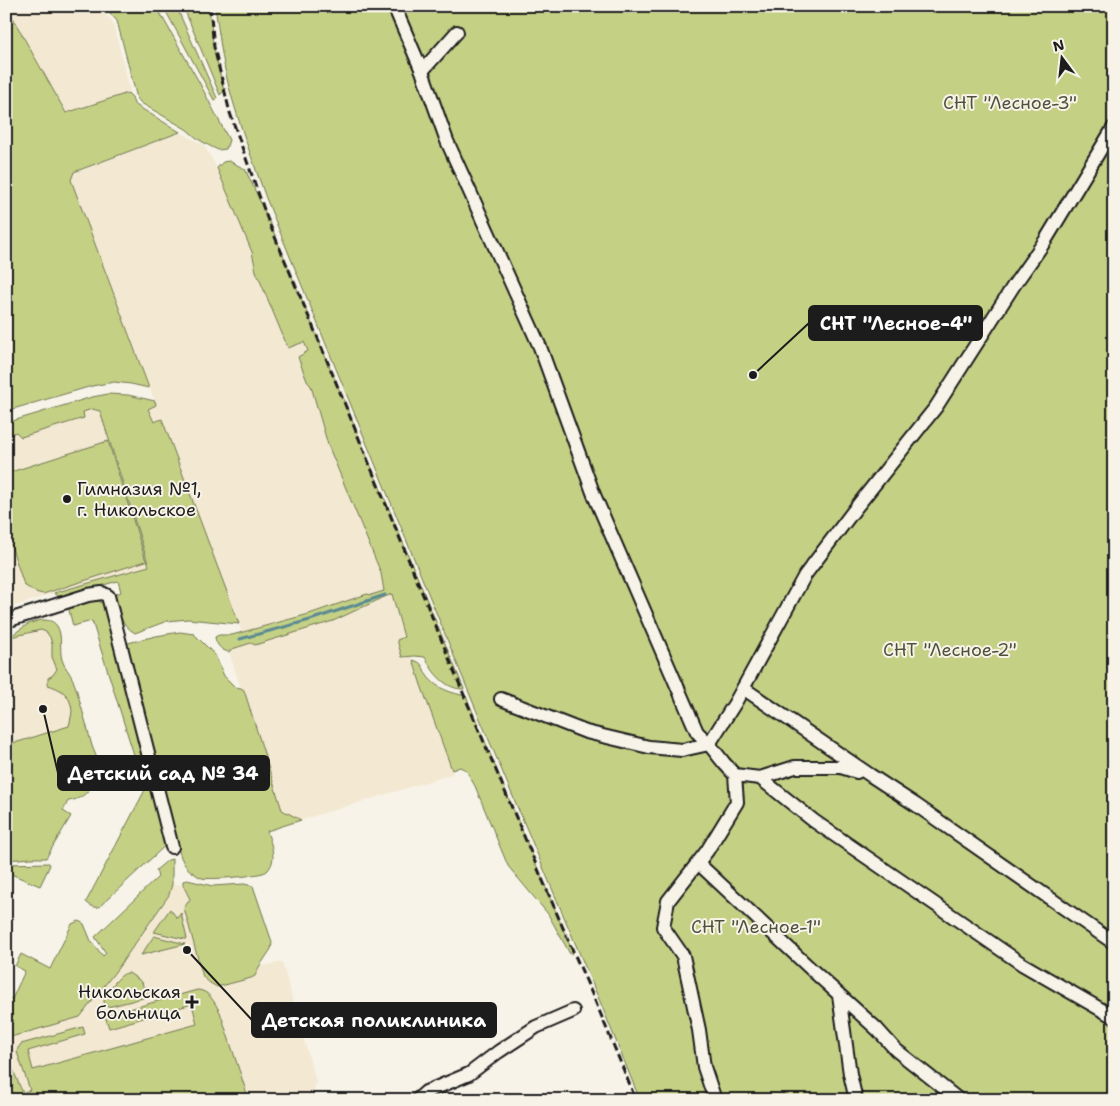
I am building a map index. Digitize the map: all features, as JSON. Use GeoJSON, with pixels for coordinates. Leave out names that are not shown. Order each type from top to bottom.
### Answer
{"type":"FeatureCollection","features":[{"type":"Feature","properties":{"kind":"street"},"geometry":{"type":"LineString","coordinates":[[394,6],[422,71],[447,141],[540,347],[598,504],[697,732],[735,774],[760,778],[795,767],[840,766],[870,775]]}},
{"type":"Feature","properties":{"kind":"street"},"geometry":{"type":"LineString","coordinates":[[422,71],[457,32]]}},
{"type":"Feature","properties":{"kind":"street"},"geometry":{"type":"LineString","coordinates":[[501,699],[586,732],[649,747],[682,750],[709,744],[743,688],[805,575],[858,504],[936,407],[1014,285],[1045,241],[1114,127]]}},
{"type":"Feature","properties":{"kind":"street"},"geometry":{"type":"LineString","coordinates":[[6,621],[88,595],[102,593],[108,596],[172,847]]}},
{"type":"Feature","properties":{"kind":"street"},"geometry":{"type":"LineString","coordinates":[[743,688],[916,805],[1114,943]]}},
{"type":"Feature","properties":{"kind":"street"},"geometry":{"type":"LineString","coordinates":[[715,1100],[704,1067],[699,1030],[683,956],[663,927],[668,901],[707,851],[737,802],[735,774]]}},
{"type":"Feature","properties":{"kind":"street"},"geometry":{"type":"LineString","coordinates":[[760,778],[814,821],[1014,958],[1114,1017]]}},
{"type":"Feature","properties":{"kind":"street"},"geometry":{"type":"LineString","coordinates":[[698,863],[877,1029],[896,1050],[959,1100]]}},
{"type":"Feature","properties":{"kind":"street"},"geometry":{"type":"LineString","coordinates":[[839,994],[850,1074],[856,1100]]}},
{"type":"Feature","properties":{"kind":"street"},"geometry":{"type":"LineString","coordinates":[[417,1100],[426,1092],[469,1074],[536,1027],[573,1011]]}},
{"type":"Feature","properties":{"kind":"shaded area"},"geometry":{"type":"Polygon","coordinates":[[[7,6],[99,6],[113,23],[130,89],[128,93],[66,113],[7,6]]]}},
{"type":"Feature","properties":{"kind":"shaded area"},"geometry":{"type":"Polygon","coordinates":[[[180,132],[203,144],[217,168],[252,253],[256,271],[288,348],[304,342],[308,352],[298,357],[307,381],[311,386],[328,445],[381,573],[384,592],[371,596],[367,594],[309,614],[241,632],[162,419],[154,423],[148,408],[156,405],[71,180],[74,173],[180,132]]]}},
{"type":"Feature","properties":{"kind":"shaded area","name":"Гимназия №1, г. Никольское"},"geometry":{"type":"Polygon","coordinates":[[[92,406],[92,409],[100,411],[149,566],[54,593],[6,609],[6,433],[92,406]]]}},
{"type":"Feature","properties":{"kind":"shaded area"},"geometry":{"type":"Polygon","coordinates":[[[392,594],[404,638],[397,640],[402,657],[411,656],[453,774],[301,820],[282,810],[244,691],[241,688],[229,652],[232,649],[251,643],[255,645],[333,621],[392,594]]]}},
{"type":"Feature","properties":{"kind":"shaded area"},"geometry":{"type":"Polygon","coordinates":[[[51,623],[103,781],[6,813],[6,637],[51,623]]]}},
{"type":"Feature","properties":{"kind":"shaded area","name":"Никольская больница"},"geometry":{"type":"Polygon","coordinates":[[[172,884],[183,885],[190,899],[184,908],[203,977],[217,987],[251,978],[255,976],[259,967],[282,962],[316,1082],[311,1100],[246,1100],[30,1090],[22,1093],[10,1058],[7,1042],[14,1036],[80,1017],[118,968],[169,895],[172,884]]]}},
{"type":"Feature","properties":{"kind":"green space"},"geometry":{"type":"Polygon","coordinates":[[[6,6],[66,113],[128,93],[132,97],[134,104],[180,132],[74,172],[71,180],[149,388],[114,382],[92,386],[6,411],[6,6]]]}},
{"type":"Feature","properties":{"kind":"green space"},"geometry":{"type":"Polygon","coordinates":[[[104,6],[156,6],[229,140],[226,149],[218,150],[208,145],[186,129],[141,103],[137,98],[117,21],[104,6]]]}},
{"type":"Feature","properties":{"kind":"green space"},"geometry":{"type":"Polygon","coordinates":[[[163,6],[176,6],[217,98],[214,100],[163,6]]]}},
{"type":"Feature","properties":{"kind":"green space"},"geometry":{"type":"Polygon","coordinates":[[[183,6],[209,6],[213,44],[224,91],[220,95],[183,6]]]}},
{"type":"Feature","properties":{"kind":"green space"},"geometry":{"type":"Polygon","coordinates":[[[215,6],[1114,6],[1114,1100],[640,1100],[472,700],[266,198],[229,87],[215,6]]]}},
{"type":"Feature","properties":{"kind":"green space"},"geometry":{"type":"Polygon","coordinates":[[[229,161],[245,169],[266,214],[464,689],[451,687],[440,679],[425,657],[402,657],[397,640],[404,637],[392,594],[333,621],[255,645],[251,643],[232,649],[229,652],[222,649],[217,643],[215,637],[219,635],[232,635],[309,614],[367,594],[371,595],[384,591],[381,573],[328,445],[311,386],[307,381],[298,357],[308,351],[304,342],[288,348],[256,271],[252,252],[217,168],[223,162],[229,161]]]}},
{"type":"Feature","properties":{"kind":"green space"},"geometry":{"type":"Polygon","coordinates":[[[108,394],[128,395],[155,401],[156,405],[148,409],[154,422],[162,419],[239,624],[188,619],[167,621],[135,633],[126,626],[112,596],[121,592],[118,581],[60,597],[54,593],[149,566],[100,411],[92,409],[83,412],[84,418],[21,437],[16,432],[6,436],[6,423],[108,394]]]}},
{"type":"Feature","properties":{"kind":"green space","name":"Гимназия №1, г. Никольское"},"geometry":{"type":"Polygon","coordinates":[[[108,441],[146,561],[43,594],[35,592],[24,585],[6,530],[6,475],[108,441]]]}},
{"type":"Feature","properties":{"kind":"green space"},"geometry":{"type":"Polygon","coordinates":[[[92,598],[106,605],[169,842],[99,907],[92,906],[86,902],[145,790],[92,621],[73,626],[68,606],[92,598]]]}},
{"type":"Feature","properties":{"kind":"green space"},"geometry":{"type":"Polygon","coordinates":[[[40,620],[52,621],[59,630],[62,660],[72,677],[76,689],[99,771],[92,787],[84,795],[68,801],[63,811],[71,816],[46,858],[6,860],[6,744],[69,726],[72,714],[71,704],[67,696],[61,690],[48,685],[48,678],[57,669],[52,657],[50,637],[46,632],[41,630],[6,638],[6,635],[12,635],[28,624],[40,620]]]}},
{"type":"Feature","properties":{"kind":"green space"},"geometry":{"type":"Polygon","coordinates":[[[180,632],[194,634],[215,655],[224,676],[235,687],[244,690],[282,810],[301,820],[267,831],[273,857],[270,867],[263,873],[236,877],[202,878],[188,869],[179,852],[124,644],[180,632]]]}},
{"type":"Feature","properties":{"kind":"green space"},"geometry":{"type":"Polygon","coordinates":[[[413,660],[421,665],[428,677],[436,685],[450,692],[466,696],[573,953],[570,954],[548,914],[508,866],[475,786],[466,770],[460,767],[452,770],[413,660]]]}},
{"type":"Feature","properties":{"kind":"green space"},"geometry":{"type":"Polygon","coordinates":[[[172,859],[172,884],[169,895],[118,968],[80,1017],[14,1036],[7,1042],[13,1068],[23,1093],[30,1090],[17,1052],[21,1044],[83,1027],[85,1034],[28,1051],[33,1070],[197,1024],[192,1004],[109,1028],[105,1016],[197,990],[205,992],[211,997],[220,1012],[249,1100],[6,1100],[6,996],[12,999],[25,971],[15,966],[21,954],[50,969],[72,924],[79,921],[84,924],[91,941],[103,956],[106,953],[95,937],[158,877],[156,870],[172,859]]]}},
{"type":"Feature","properties":{"kind":"green space"},"geometry":{"type":"Polygon","coordinates":[[[49,863],[50,865],[40,886],[6,872],[7,864],[49,863]]]}},
{"type":"Feature","properties":{"kind":"green space"},"geometry":{"type":"Polygon","coordinates":[[[187,880],[213,886],[244,884],[253,886],[272,942],[271,949],[255,976],[217,987],[203,977],[184,908],[190,899],[183,885],[183,881],[187,880]]]}},
{"type":"Feature","properties":{"kind":"green space"},"geometry":{"type":"Polygon","coordinates":[[[170,909],[177,918],[181,913],[187,939],[154,932],[170,909]]]}},
{"type":"Feature","properties":{"kind":"green space"},"geometry":{"type":"Polygon","coordinates":[[[154,936],[185,944],[141,955],[154,936]]]}},
{"type":"Feature","properties":{"kind":"green space"},"geometry":{"type":"Polygon","coordinates":[[[129,973],[142,982],[144,989],[150,988],[151,996],[108,1007],[105,1005],[104,1000],[111,987],[124,974],[129,973]]]}},
{"type":"Feature","properties":{"kind":"waterway"},"geometry":{"type":"LineString","coordinates":[[240,639],[310,620],[385,595]]}},
{"type":"Feature","properties":{"kind":"railway"},"geometry":{"type":"LineString","coordinates":[[210,6],[214,47],[230,113],[267,218],[464,695],[636,1100]]}},
{"type":"Feature","properties":{"kind":"place","name":"СНТ \"Лесное-4\""},"geometry":{"type":"Point","coordinates":[753,375]}},
{"type":"Feature","properties":{"kind":"place","name":"Гимназия №1, г. Никольское"},"geometry":{"type":"Point","coordinates":[67,499]}},
{"type":"Feature","properties":{"kind":"place","name":"Детский сад № 34"},"geometry":{"type":"Point","coordinates":[43,709]}},
{"type":"Feature","properties":{"kind":"place","name":"Детская поликлиника"},"geometry":{"type":"Point","coordinates":[187,950]}},
{"type":"Feature","properties":{"kind":"place","name":"Никольская больница"},"geometry":{"type":"Point","coordinates":[192,1002]}},
{"type":"Feature","properties":{"kind":"park label","name":"СНТ \"Лесное-3\""},"geometry":{"type":"Point","coordinates":[1010,103]}},
{"type":"Feature","properties":{"kind":"park label","name":"СНТ \"Лесное-2\""},"geometry":{"type":"Point","coordinates":[950,650]}},
{"type":"Feature","properties":{"kind":"park label","name":"СНТ \"Лесное-1\""},"geometry":{"type":"Point","coordinates":[756,927]}}]}
